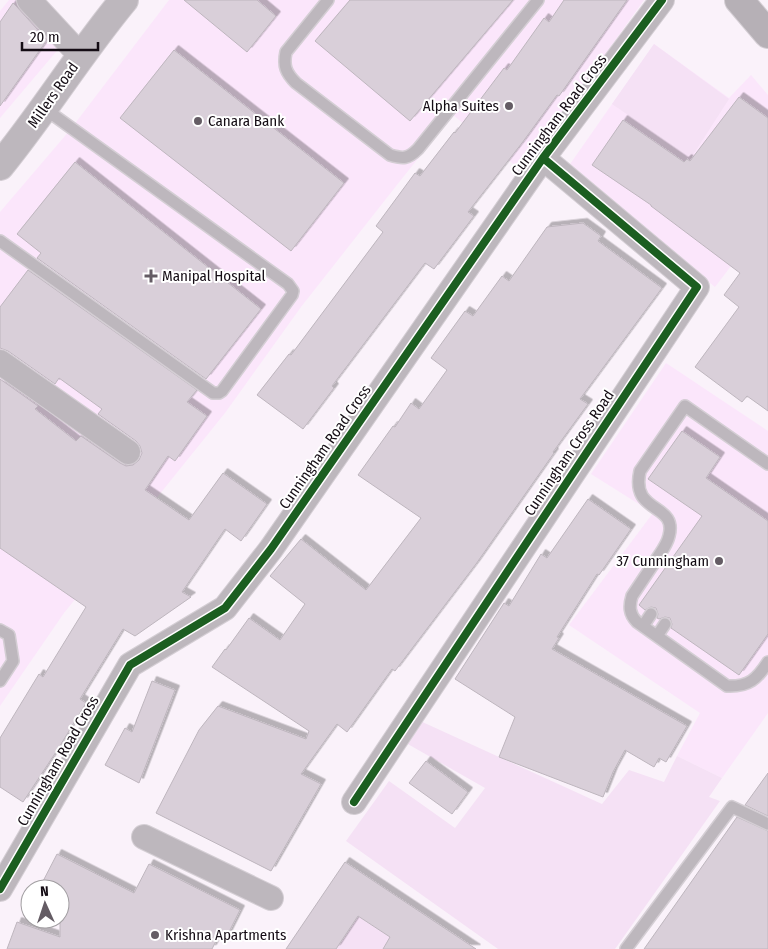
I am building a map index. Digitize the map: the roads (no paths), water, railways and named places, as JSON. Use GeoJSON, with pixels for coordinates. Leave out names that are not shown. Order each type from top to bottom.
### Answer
{"type":"FeatureCollection","features":[{"type":"Feature","properties":{"kind":"main road"},"geometry":{"type":"LineString","coordinates":[[745,2],[768,34]]}},
{"type":"Feature","properties":{"kind":"street"},"geometry":{"type":"LineString","coordinates":[[29,0],[81,56]]}},
{"type":"Feature","properties":{"kind":"street","name":"Millers Road"},"geometry":{"type":"LineString","coordinates":[[0,166],[124,0]]}},
{"type":"Feature","properties":{"kind":"street","name":"Cunningham Road Cross"},"geometry":{"type":"LineString","coordinates":[[0,889],[130,664],[225,608],[271,549],[543,158],[662,0]]}},
{"type":"Feature","properties":{"kind":"street","name":"Cunningham Cross Road"},"geometry":{"type":"LineString","coordinates":[[354,802],[697,287],[543,158]]}},
{"type":"Feature","properties":{"kind":"street"},"geometry":{"type":"LineString","coordinates":[[0,362],[128,452]]}},
{"type":"Feature","properties":{"kind":"street"},"geometry":{"type":"LineString","coordinates":[[144,838],[271,898]]}},
{"type":"Feature","properties":{"kind":"lane"},"geometry":{"type":"LineString","coordinates":[[328,0],[286,52],[284,62],[288,75],[390,155],[404,158],[412,155],[418,149],[538,0]]}},
{"type":"Feature","properties":{"kind":"lane"},"geometry":{"type":"LineString","coordinates":[[0,241],[215,394],[222,391],[292,295],[293,290],[288,284],[44,109]]}},
{"type":"Feature","properties":{"kind":"lane"},"geometry":{"type":"LineString","coordinates":[[767,461],[685,406],[640,471],[638,489],[645,501],[666,515],[670,532],[666,544],[632,596],[630,612],[633,618],[643,626],[727,686],[745,685],[754,680],[768,662]]}},
{"type":"Feature","properties":{"kind":"lane"},"geometry":{"type":"LineString","coordinates":[[643,626],[651,614]]}},
{"type":"Feature","properties":{"kind":"lane"},"geometry":{"type":"LineString","coordinates":[[657,636],[665,624]]}},
{"type":"Feature","properties":{"kind":"lane"},"geometry":{"type":"LineString","coordinates":[[0,630],[9,635],[13,661],[0,680]]}},
{"type":"Feature","properties":{"kind":"lane"},"geometry":{"type":"LineString","coordinates":[[626,949],[732,807],[768,824]]}},
{"type":"Feature","properties":{"kind":"place","name":"Alpha Suites"},"geometry":{"type":"Point","coordinates":[509,106]}},
{"type":"Feature","properties":{"kind":"place","name":"Canara Bank"},"geometry":{"type":"Point","coordinates":[198,121]}},
{"type":"Feature","properties":{"kind":"place","name":"Manipal Hospital"},"geometry":{"type":"Point","coordinates":[151,276]}},
{"type":"Feature","properties":{"kind":"place","name":"37 Cunningham"},"geometry":{"type":"Point","coordinates":[719,561]}},
{"type":"Feature","properties":{"kind":"place","name":"Krishna Apartments"},"geometry":{"type":"Point","coordinates":[155,935]}}]}
